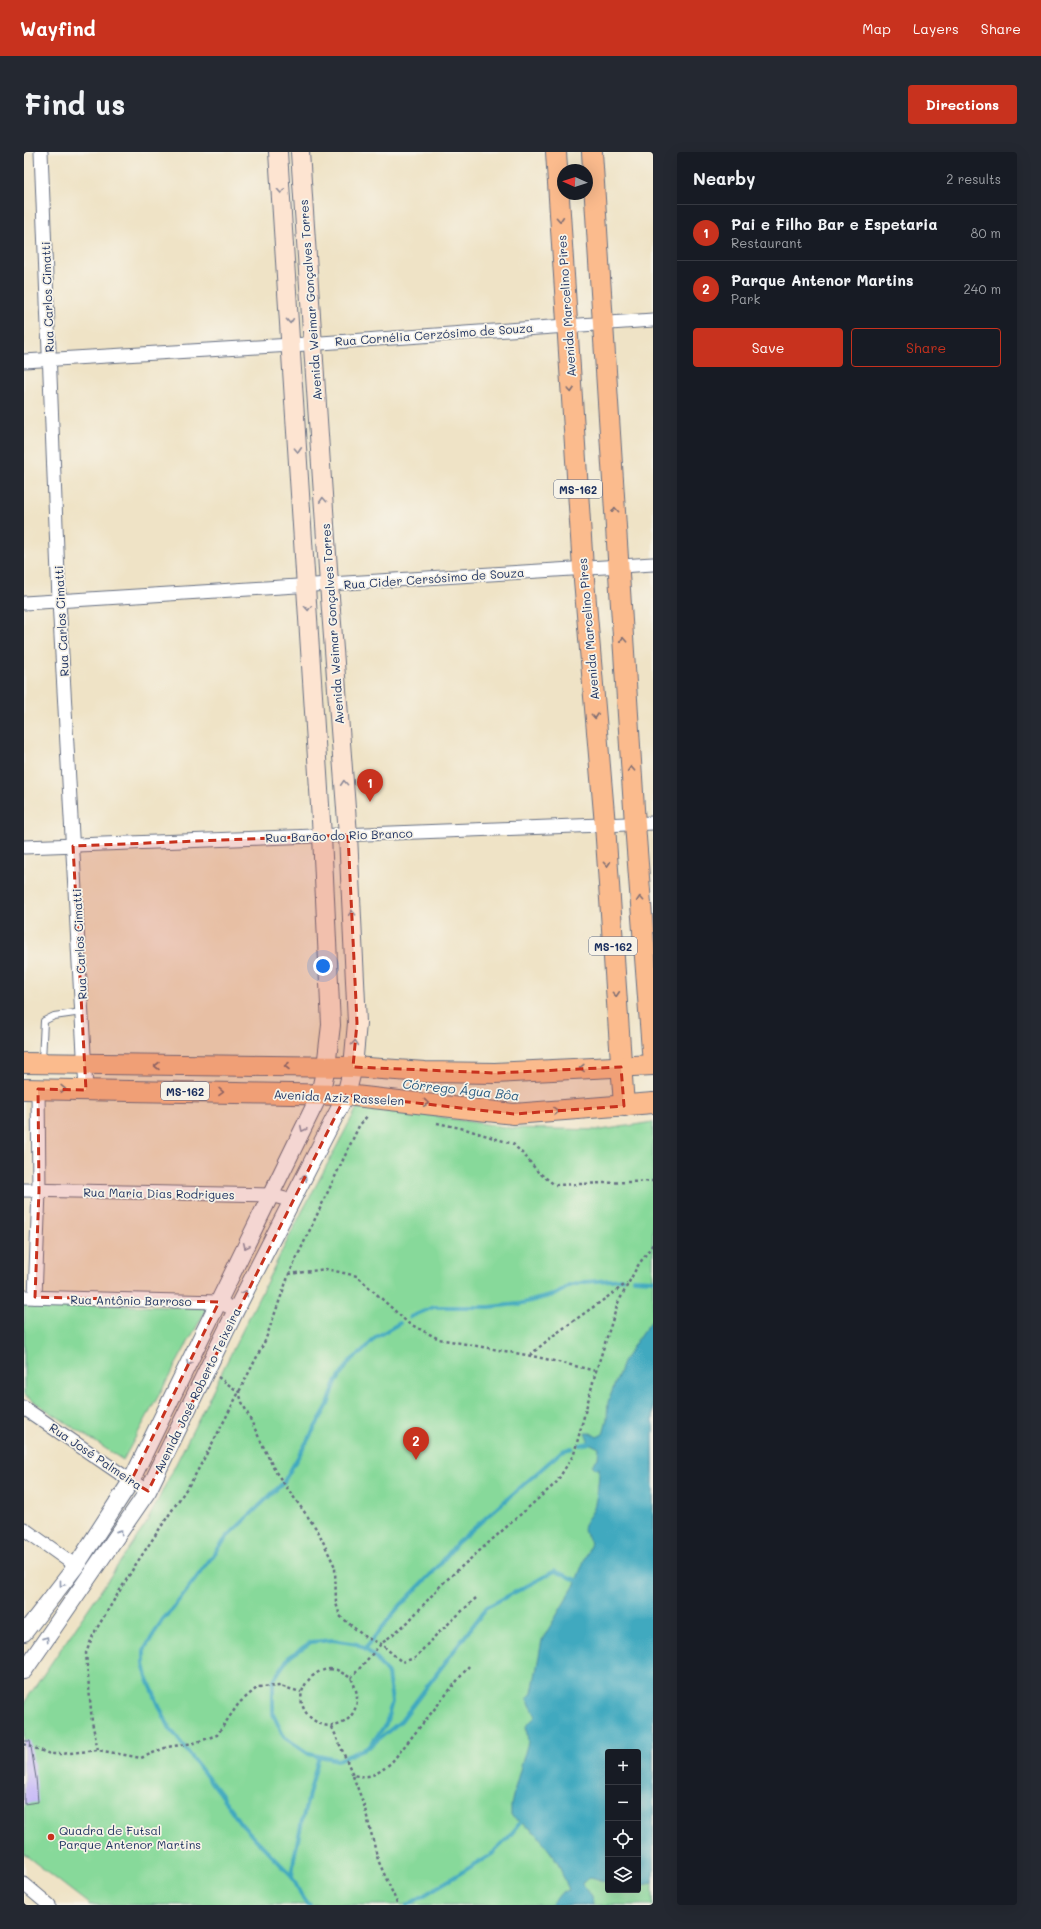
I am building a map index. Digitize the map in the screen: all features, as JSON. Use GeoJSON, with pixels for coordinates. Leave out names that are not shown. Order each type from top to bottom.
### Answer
{"type":"FeatureCollection","features":[{"type":"Feature","properties":{"kind":"main road","name":"Avenida Weimar Gonçalves Torres"},"geometry":{"type":"LineString","coordinates":[[278,152],[292,345],[322,836],[331,1025],[326,1067]]}},
{"type":"Feature","properties":{"kind":"main road","name":"Avenida Weimar Gonçalves Torres"},"geometry":{"type":"LineString","coordinates":[[300,152],[329,584],[348,835],[357,1023],[353,1067],[346,1095]]}},
{"type":"Feature","properties":{"kind":"main road","name":"Avenida Marcelino Pires"},"geometry":{"type":"LineString","coordinates":[[556,152],[583,568],[605,825],[624,1106]]}},
{"type":"Feature","properties":{"kind":"main road","name":"MS-162"},"geometry":{"type":"LineString","coordinates":[[33,1064],[353,1067],[425,1072],[495,1073],[653,1064],[644,823],[619,566],[592,152]]}},
{"type":"Feature","properties":{"kind":"main road","name":"Avenida José Roberto Teixeira"},"geometry":{"type":"LineString","coordinates":[[320,1094],[326,1067]]}},
{"type":"Feature","properties":{"kind":"main road","name":"Avenida Aziz Rasselen"},"geometry":{"type":"LineString","coordinates":[[31,1089],[346,1095],[514,1114],[653,1103]]}},
{"type":"Feature","properties":{"kind":"street","name":"Rua Carlos Cimatti"},"geometry":{"type":"LineString","coordinates":[[41,152],[59,600],[86,1065],[86,1090]]}},
{"type":"Feature","properties":{"kind":"street","name":"Rua Cornélia Cerzósimo de Souza"},"geometry":{"type":"LineString","coordinates":[[24,361],[292,345],[653,320]]}},
{"type":"Feature","properties":{"kind":"street","name":"Rua Cider Cersósimo de Souza"},"geometry":{"type":"LineString","coordinates":[[24,603],[653,564]]}},
{"type":"Feature","properties":{"kind":"street","name":"Rua Barão do Rio Branco"},"geometry":{"type":"LineString","coordinates":[[24,848],[644,823]]}},
{"type":"Feature","properties":{"kind":"street"},"geometry":{"type":"LineString","coordinates":[[29,1297],[39,1191],[31,1089]]}},
{"type":"Feature","properties":{"kind":"street","name":"Avenida José Roberto Teixeira"},"geometry":{"type":"LineString","coordinates":[[24,1632],[76,1566],[130,1481],[320,1094]]}},
{"type":"Feature","properties":{"kind":"street","name":"Avenida José Roberto Teixeira"},"geometry":{"type":"LineString","coordinates":[[24,1671],[148,1491],[236,1310],[346,1095]]}},
{"type":"Feature","properties":{"kind":"street","name":"Rua Maria Dias Rodrigues"},"geometry":{"type":"LineString","coordinates":[[24,1190],[270,1195],[293,1201]]}},
{"type":"Feature","properties":{"kind":"street","name":"Rua Antônio Barroso"},"geometry":{"type":"LineString","coordinates":[[29,1297],[219,1302],[236,1310]]}},
{"type":"Feature","properties":{"kind":"street","name":"Rua José Palmeira"},"geometry":{"type":"LineString","coordinates":[[24,1408],[130,1481],[148,1491]]}},
{"type":"Feature","properties":{"kind":"street"},"geometry":{"type":"LineString","coordinates":[[24,1529],[76,1566]]}},
{"type":"Feature","properties":{"kind":"street"},"geometry":{"type":"LineString","coordinates":[[24,1884],[49,1905]]}},
{"type":"Feature","properties":{"kind":"lane"},"geometry":{"type":"LineString","coordinates":[[33,1064],[41,1045],[44,1021],[54,1016],[83,1012]]}},
{"type":"Feature","properties":{"kind":"path"},"geometry":{"type":"LineString","coordinates":[[98,1750],[92,1722],[86,1653],[94,1633],[136,1564],[192,1479],[239,1392],[265,1341],[289,1274],[359,1126],[371,1113]]}},
{"type":"Feature","properties":{"kind":"path"},"geometry":{"type":"LineString","coordinates":[[435,1123],[513,1144],[526,1156],[538,1172],[555,1185],[653,1181]]}},
{"type":"Feature","properties":{"kind":"path"},"geometry":{"type":"LineString","coordinates":[[351,1678],[380,1644],[408,1622],[442,1584],[556,1483],[574,1454],[596,1371],[618,1303],[628,1282],[653,1244]]}},
{"type":"Feature","properties":{"kind":"path"},"geometry":{"type":"LineString","coordinates":[[289,1274],[326,1269],[357,1276],[408,1323],[439,1339],[529,1356],[596,1371]]}},
{"type":"Feature","properties":{"kind":"path"},"geometry":{"type":"LineString","coordinates":[[529,1356],[565,1327],[628,1282]]}},
{"type":"Feature","properties":{"kind":"path"},"geometry":{"type":"LineString","coordinates":[[207,1370],[239,1392],[254,1429],[278,1474],[318,1530],[335,1567],[336,1603],[340,1616],[366,1637],[380,1644],[402,1662],[415,1658],[433,1638],[476,1598]]}},
{"type":"Feature","properties":{"kind":"path"},"geometry":{"type":"LineString","coordinates":[[353,1775],[360,1777],[376,1775],[391,1763],[469,1666]]}},
{"type":"Feature","properties":{"kind":"path"},"geometry":{"type":"LineString","coordinates":[[322,1670],[337,1670],[351,1678],[357,1694],[356,1706],[346,1720],[332,1727],[324,1725],[311,1718],[303,1707],[301,1692],[310,1678],[322,1670]]}},
{"type":"Feature","properties":{"kind":"path"},"geometry":{"type":"LineString","coordinates":[[24,1744],[50,1754],[98,1750],[141,1758],[167,1747],[194,1743],[217,1735],[239,1703],[258,1687],[280,1686],[301,1692]]}},
{"type":"Feature","properties":{"kind":"path"},"geometry":{"type":"LineString","coordinates":[[332,1727],[353,1775],[364,1805],[378,1860],[397,1905]]}},
{"type":"Feature","properties":{"kind":"highlighted area"},"geometry":{"type":"Polygon","coordinates":[[[348,835],[357,1023],[353,1067],[495,1073],[621,1067],[624,1106],[514,1114],[346,1095],[148,1491],[131,1481],[219,1302],[35,1297],[39,1191],[38,1089],[86,1090],[73,846],[348,835]]]}},
{"type":"Feature","properties":{"kind":"green space"},"geometry":{"type":"Polygon","coordinates":[[[357,1108],[385,1108],[510,1128],[601,1130],[653,1122],[653,1905],[90,1905],[24,1854],[24,1703],[146,1524],[294,1227],[357,1108]]]}},
{"type":"Feature","properties":{"kind":"green space"},"geometry":{"type":"Polygon","coordinates":[[[24,1303],[207,1308],[123,1460],[24,1395],[24,1303]]]}},
{"type":"Feature","properties":{"kind":"water"},"geometry":{"type":"Polygon","coordinates":[[[653,1319],[653,1883],[641,1885],[641,1749],[605,1749],[605,1881],[591,1877],[582,1883],[592,1896],[593,1905],[551,1905],[562,1892],[569,1890],[557,1861],[537,1834],[511,1816],[511,1805],[528,1742],[526,1726],[536,1716],[527,1699],[532,1693],[542,1640],[574,1586],[591,1543],[583,1529],[594,1508],[599,1468],[596,1469],[592,1465],[598,1458],[599,1448],[589,1443],[585,1433],[591,1433],[597,1437],[603,1434],[607,1419],[608,1402],[624,1360],[653,1319]]]}},
{"type":"Feature","properties":{"kind":"building"},"geometry":{"type":"Polygon","coordinates":[[[24,1741],[30,1741],[38,1802],[24,1804],[24,1741]]]}},
{"type":"Feature","properties":{"kind":"waterway"},"geometry":{"type":"LineString","coordinates":[[410,1317],[434,1307],[490,1307],[519,1304],[557,1294],[569,1286],[585,1282],[623,1279]]}},
{"type":"Feature","properties":{"kind":"waterway"},"geometry":{"type":"LineString","coordinates":[[634,1279],[653,1280]]}},
{"type":"Feature","properties":{"kind":"waterway"},"geometry":{"type":"LineString","coordinates":[[292,1876],[241,1824],[169,1727],[147,1677],[144,1664],[144,1650],[163,1619],[172,1610],[227,1537],[283,1483],[328,1405],[335,1384],[350,1361],[362,1352],[376,1337],[400,1323]]}},
{"type":"Feature","properties":{"kind":"waterway"},"geometry":{"type":"LineString","coordinates":[[580,1445],[589,1443]]}},
{"type":"Feature","properties":{"kind":"waterway"},"geometry":{"type":"LineString","coordinates":[[365,1649],[397,1609],[437,1568],[457,1543],[562,1451],[572,1448]]}},
{"type":"Feature","properties":{"kind":"waterway"},"geometry":{"type":"LineString","coordinates":[[369,1747],[386,1724],[392,1702],[388,1674],[372,1654],[357,1644],[333,1640],[311,1642],[288,1658],[273,1681],[273,1714],[284,1737],[309,1754],[338,1760],[369,1747],[401,1721],[487,1607],[555,1571],[576,1580]]}},
{"type":"Feature","properties":{"kind":"waterway"},"geometry":{"type":"LineString","coordinates":[[310,1905],[303,1899],[292,1876],[294,1858],[302,1821],[319,1756]]}},
{"type":"Feature","properties":{"kind":"waterway"},"geometry":{"type":"LineString","coordinates":[[408,1905],[492,1854],[520,1823]]}},
{"type":"Feature","properties":{"kind":"place","name":"Pai e Filho Bar e Espetaria"},"geometry":{"type":"Point","coordinates":[370,802]}},
{"type":"Feature","properties":{"kind":"place","name":"Parque Antenor Martins"},"geometry":{"type":"Point","coordinates":[416,1460]}},
{"type":"Feature","properties":{"kind":"place","name":"Quadra de Futsal Parque Antenor Martins"},"geometry":{"type":"Point","coordinates":[51,1837]}},
{"type":"Feature","properties":{"kind":"water label","name":"Córrego Água Bôa"},"geometry":{"type":"Point","coordinates":[461,1089]}}]}
